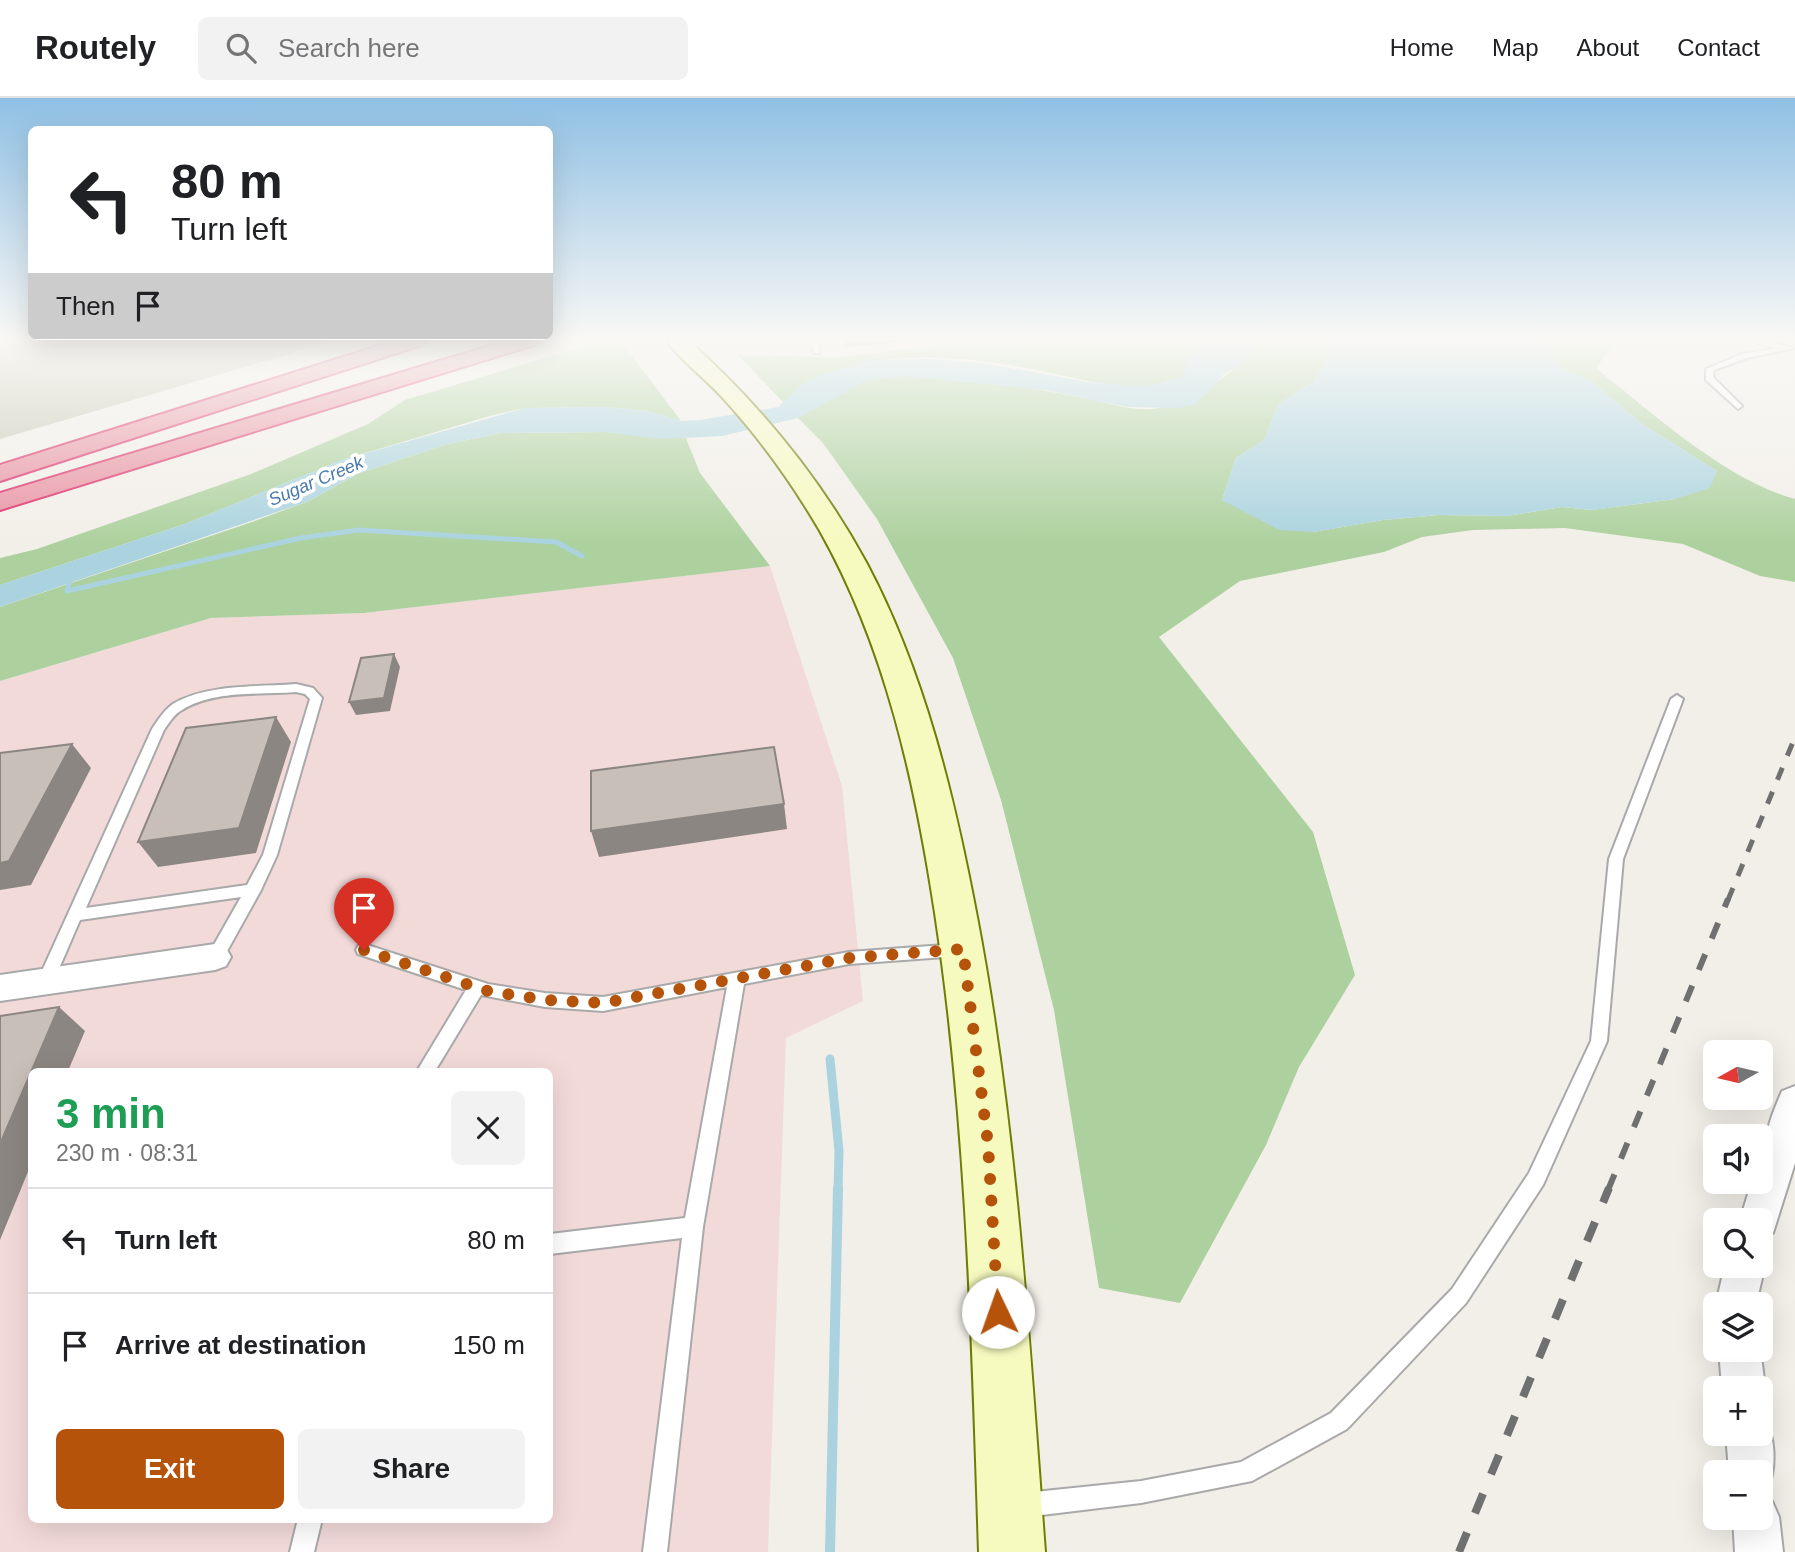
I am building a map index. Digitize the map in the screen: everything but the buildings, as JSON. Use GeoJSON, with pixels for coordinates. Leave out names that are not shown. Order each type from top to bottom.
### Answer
{"type":"FeatureCollection","features":[{"type":"Feature","properties":{"kind":"highway"},"geometry":{"type":"LineString","coordinates":[[0,461],[164,409]]}},
{"type":"Feature","properties":{"kind":"highway"},"geometry":{"type":"LineString","coordinates":[[55,443],[179,409]]}},
{"type":"Feature","properties":{"kind":"highway"},"geometry":{"type":"LineString","coordinates":[[0,473],[200,409]]}},
{"type":"Feature","properties":{"kind":"highway"},"geometry":{"type":"LineString","coordinates":[[0,492],[276,409]]}},
{"type":"Feature","properties":{"kind":"highway"},"geometry":{"type":"LineString","coordinates":[[0,502],[305,409]]}},
{"type":"Feature","properties":{"kind":"main road"},"geometry":{"type":"LineString","coordinates":[[745,409],[798,474],[853,565],[883,633],[910,707],[938,812],[963,949],[988,1144],[1012,1552]]}},
{"type":"Feature","properties":{"kind":"street"},"geometry":{"type":"LineString","coordinates":[[0,988],[215,957]]}},
{"type":"Feature","properties":{"kind":"street"},"geometry":{"type":"LineString","coordinates":[[1763,1208],[1795,1102]]}},
{"type":"Feature","properties":{"kind":"street"},"geometry":{"type":"LineString","coordinates":[[1757,1530],[1759,1552]]}},
{"type":"Feature","properties":{"kind":"lane"},"geometry":{"type":"LineString","coordinates":[[45,982],[158,729],[168,714],[181,704],[203,698],[296,688],[309,691],[316,698],[270,855],[254,890],[215,957]]}},
{"type":"Feature","properties":{"kind":"lane"},"geometry":{"type":"LineString","coordinates":[[1009,1507],[1141,1492],[1244,1474],[1339,1421],[1459,1296],[1536,1179],[1599,1041],[1616,859],[1676,699]]}},
{"type":"Feature","properties":{"kind":"lane"},"geometry":{"type":"LineString","coordinates":[[75,915],[254,890]]}},
{"type":"Feature","properties":{"kind":"lane"},"geometry":{"type":"LineString","coordinates":[[364,950],[477,987],[545,1000],[603,1003],[849,958],[963,949]]}},
{"type":"Feature","properties":{"kind":"lane"},"geometry":{"type":"LineString","coordinates":[[655,1552],[692,1227],[737,979]]}},
{"type":"Feature","properties":{"kind":"lane"},"geometry":{"type":"LineString","coordinates":[[428,1068],[477,987]]}},
{"type":"Feature","properties":{"kind":"lane"},"geometry":{"type":"LineString","coordinates":[[553,1244],[692,1227]]}},
{"type":"Feature","properties":{"kind":"lane"},"geometry":{"type":"LineString","coordinates":[[302,1552],[309,1523]]}},
{"type":"Feature","properties":{"kind":"shaded area"},"geometry":{"type":"Polygon","coordinates":[[[0,409],[102,409],[0,439],[0,409]]]}},
{"type":"Feature","properties":{"kind":"shaded area"},"geometry":{"type":"Polygon","coordinates":[[[770,566],[842,786],[863,1001],[786,1038],[768,1552],[0,1552],[0,681],[211,618],[364,613],[770,566]]]}},
{"type":"Feature","properties":{"kind":"green space"},"geometry":{"type":"Polygon","coordinates":[[[391,409],[521,409],[342,460],[185,524],[0,585],[0,558],[37,549],[251,474],[368,424],[391,409]]]}},
{"type":"Feature","properties":{"kind":"green space"},"geometry":{"type":"Polygon","coordinates":[[[625,409],[672,409],[681,421],[648,411],[625,409]]]}},
{"type":"Feature","properties":{"kind":"green space"},"geometry":{"type":"Polygon","coordinates":[[[813,409],[1277,409],[1264,440],[1236,458],[1222,500],[1313,532],[1383,520],[1439,515],[1507,516],[1562,507],[1592,510],[1675,499],[1717,471],[1642,424],[1624,409],[1646,409],[1691,443],[1743,477],[1795,499],[1795,582],[1760,576],[1683,544],[1565,528],[1473,530],[1422,537],[1384,552],[1240,581],[1159,637],[1313,832],[1355,975],[1299,1067],[1266,1145],[1180,1303],[1099,1288],[1054,1010],[1001,800],[953,658],[877,519],[823,443],[798,418],[813,409]]]}},
{"type":"Feature","properties":{"kind":"green space"},"geometry":{"type":"Polygon","coordinates":[[[605,432],[686,438],[700,473],[770,566],[364,613],[211,618],[0,681],[0,607],[252,522],[309,501],[357,474],[447,444],[501,433],[605,432]]]}},
{"type":"Feature","properties":{"kind":"water","name":"Sugar Creek"},"geometry":{"type":"Polygon","coordinates":[[[522,409],[625,409],[648,411],[681,421],[767,409],[815,409],[798,418],[722,436],[660,439],[605,432],[500,433],[447,444],[357,474],[309,501],[0,607],[0,585],[185,524],[342,460],[522,409]]]}},
{"type":"Feature","properties":{"kind":"water"},"geometry":{"type":"Polygon","coordinates":[[[1277,409],[1624,409],[1642,424],[1717,471],[1710,488],[1675,499],[1592,510],[1562,507],[1507,516],[1439,515],[1383,520],[1313,532],[1279,530],[1222,500],[1236,458],[1264,440],[1277,409]]]}},
{"type":"Feature","properties":{"kind":"waterway"},"geometry":{"type":"LineString","coordinates":[[71,577],[67,591],[301,538],[359,530],[556,542],[582,556]]}},
{"type":"Feature","properties":{"kind":"waterway"},"geometry":{"type":"LineString","coordinates":[[830,1059],[839,1151],[838,1190]]}},
{"type":"Feature","properties":{"kind":"waterway"},"geometry":{"type":"LineString","coordinates":[[830,1552],[838,1188]]}},
{"type":"Feature","properties":{"kind":"railway"},"geometry":{"type":"LineString","coordinates":[[1728,900],[1795,737]]}},
{"type":"Feature","properties":{"kind":"railway"},"geometry":{"type":"LineString","coordinates":[[1608,1190],[1728,899]]}},
{"type":"Feature","properties":{"kind":"railway"},"geometry":{"type":"LineString","coordinates":[[1459,1552],[1609,1188]]}},
{"type":"Feature","properties":{"kind":"route"},"geometry":{"type":"LineString","coordinates":[[364,950],[488,991],[545,1000],[603,1003],[849,958],[963,949],[988,1144],[998,1312]]}}]}
